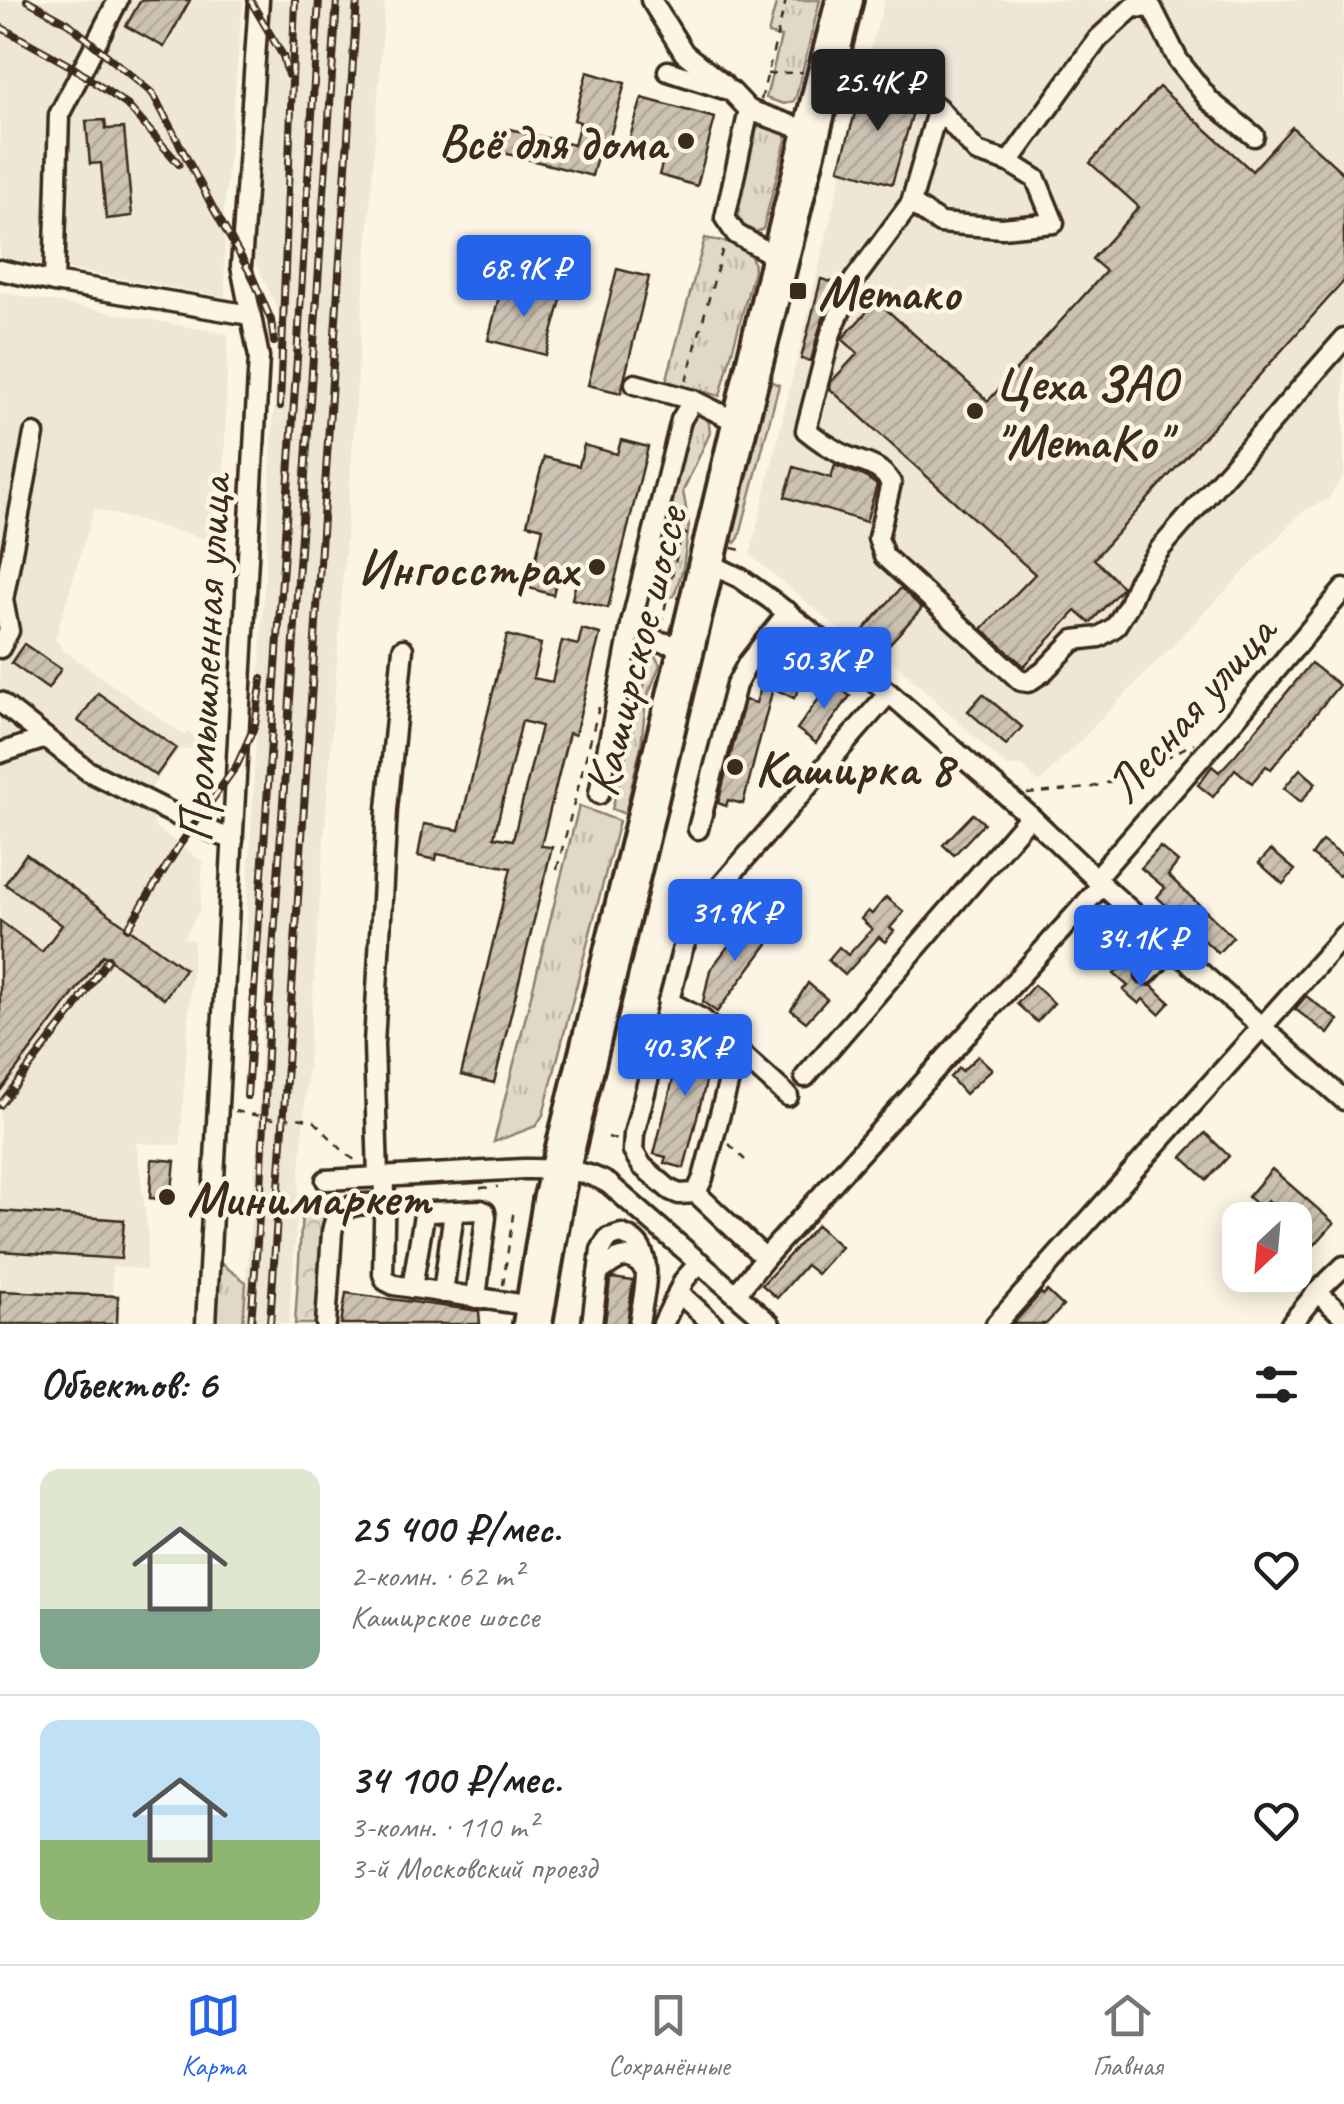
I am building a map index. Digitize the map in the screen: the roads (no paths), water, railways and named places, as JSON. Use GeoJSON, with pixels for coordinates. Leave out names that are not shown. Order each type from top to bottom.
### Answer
{"type":"FeatureCollection","features":[{"type":"Feature","properties":{"kind":"main road","name":"Каширское шоссе"},"geometry":{"type":"LineString","coordinates":[[542,1324],[560,1170],[733,420],[838,0]]}},
{"type":"Feature","properties":{"kind":"main road","name":"Каширское шоссе"},"geometry":{"type":"LineString","coordinates":[[525,1315],[542,1211],[560,1170],[715,566],[852,0]]}},
{"type":"Feature","properties":{"kind":"street"},"geometry":{"type":"LineString","coordinates":[[54,282],[58,115],[118,0]]}},
{"type":"Feature","properties":{"kind":"street","name":"Промышленная улица"},"geometry":{"type":"LineString","coordinates":[[206,1324],[258,357],[241,257],[260,0]]}},
{"type":"Feature","properties":{"kind":"street"},"geometry":{"type":"LineString","coordinates":[[652,0],[684,53],[749,110],[805,130]]}},
{"type":"Feature","properties":{"kind":"street"},"geometry":{"type":"LineString","coordinates":[[1009,162],[1098,39],[1134,7],[1152,8],[1178,60],[1210,101],[1254,136]]}},
{"type":"Feature","properties":{"kind":"street"},"geometry":{"type":"LineString","coordinates":[[838,58],[892,72],[938,108],[977,152],[1009,162],[1036,179],[1054,223],[1002,228],[940,223],[911,203]]}},
{"type":"Feature","properties":{"kind":"street"},"geometry":{"type":"LineString","coordinates":[[668,71],[731,91]]}},
{"type":"Feature","properties":{"kind":"street"},"geometry":{"type":"LineString","coordinates":[[938,108],[911,203],[854,280],[831,333],[806,430],[844,455],[884,470],[891,483],[878,538],[884,556],[1020,682],[1028,682],[1043,672],[1074,640],[1099,637],[1115,627],[1160,548],[1344,339]]}},
{"type":"Feature","properties":{"kind":"street"},"geometry":{"type":"LineString","coordinates":[[749,110],[724,218],[736,234],[773,255]]}},
{"type":"Feature","properties":{"kind":"street"},"geometry":{"type":"LineString","coordinates":[[0,270],[250,316]]}},
{"type":"Feature","properties":{"kind":"street"},"geometry":{"type":"LineString","coordinates":[[635,384],[693,400],[733,420]]}},
{"type":"Feature","properties":{"kind":"street"},"geometry":{"type":"LineString","coordinates":[[599,794],[632,620],[681,420],[693,400]]}},
{"type":"Feature","properties":{"kind":"street"},"geometry":{"type":"LineString","coordinates":[[0,648],[9,631],[4,600],[34,434]]}},
{"type":"Feature","properties":{"kind":"street"},"geometry":{"type":"LineString","coordinates":[[715,566],[740,578],[788,612],[889,693],[1262,1027],[1341,1092]]}},
{"type":"Feature","properties":{"kind":"street","name":"Лесная улица"},"geometry":{"type":"LineString","coordinates":[[736,1294],[1098,882],[1344,589]]}},
{"type":"Feature","properties":{"kind":"street"},"geometry":{"type":"LineString","coordinates":[[698,829],[736,686],[748,663],[788,612]]}},
{"type":"Feature","properties":{"kind":"street"},"geometry":{"type":"LineString","coordinates":[[632,620],[658,641],[680,646]]}},
{"type":"Feature","properties":{"kind":"street"},"geometry":{"type":"LineString","coordinates":[[403,649],[387,809],[374,1044],[384,1203],[384,1276],[388,1282],[476,1298],[525,1315]]}},
{"type":"Feature","properties":{"kind":"street"},"geometry":{"type":"LineString","coordinates":[[737,1050],[702,1183],[696,1192],[679,1194],[639,1163],[633,1148],[668,1001],[691,928],[706,903],[889,693]]}},
{"type":"Feature","properties":{"kind":"street"},"geometry":{"type":"LineString","coordinates":[[0,702],[88,771],[233,840]]}},
{"type":"Feature","properties":{"kind":"street"},"geometry":{"type":"LineString","coordinates":[[0,753],[46,738]]}},
{"type":"Feature","properties":{"kind":"street","name":"Лесная улица"},"geometry":{"type":"LineString","coordinates":[[805,1077],[1030,816]]}},
{"type":"Feature","properties":{"kind":"street"},"geometry":{"type":"LineString","coordinates":[[996,1324],[1344,935]]}},
{"type":"Feature","properties":{"kind":"street"},"geometry":{"type":"LineString","coordinates":[[1147,974],[1173,946]]}},
{"type":"Feature","properties":{"kind":"street"},"geometry":{"type":"LineString","coordinates":[[668,1001],[696,1015],[788,1096]]}},
{"type":"Feature","properties":{"kind":"street"},"geometry":{"type":"LineString","coordinates":[[326,1180],[514,1169],[560,1170],[594,1176],[700,1262],[758,1320]]}},
{"type":"Feature","properties":{"kind":"street"},"geometry":{"type":"LineString","coordinates":[[696,1192],[765,1258]]}},
{"type":"Feature","properties":{"kind":"street"},"geometry":{"type":"LineString","coordinates":[[326,1324],[332,1232],[337,1215],[346,1208],[384,1203]]}},
{"type":"Feature","properties":{"kind":"street"},"geometry":{"type":"LineString","coordinates":[[412,1288],[422,1217],[429,1212],[481,1210],[486,1216],[476,1298]]}},
{"type":"Feature","properties":{"kind":"street"},"geometry":{"type":"LineString","coordinates":[[443,1293],[454,1211]]}},
{"type":"Feature","properties":{"kind":"street"},"geometry":{"type":"LineString","coordinates":[[592,1324],[604,1243],[621,1234],[640,1246],[646,1260],[641,1265],[639,1324]]}},
{"type":"Feature","properties":{"kind":"street"},"geometry":{"type":"LineString","coordinates":[[663,1324],[687,1276],[700,1262]]}},
{"type":"Feature","properties":{"kind":"street"},"geometry":{"type":"LineString","coordinates":[[1292,1324],[1344,1266]]}},
{"type":"Feature","properties":{"kind":"street"},"geometry":{"type":"LineString","coordinates":[[678,1292],[713,1324]]}},
{"type":"Feature","properties":{"kind":"street"},"geometry":{"type":"LineString","coordinates":[[1317,1292],[1344,1317]]}},
{"type":"Feature","properties":{"kind":"railway"},"geometry":{"type":"LineString","coordinates":[[27,0],[68,23],[153,94],[252,276],[271,320],[274,342]]}},
{"type":"Feature","properties":{"kind":"railway"},"geometry":{"type":"LineString","coordinates":[[250,0],[283,56],[288,75]]}},
{"type":"Feature","properties":{"kind":"railway"},"geometry":{"type":"LineString","coordinates":[[280,406],[295,0]]}},
{"type":"Feature","properties":{"kind":"railway"},"geometry":{"type":"LineString","coordinates":[[247,1096],[319,0]]}},
{"type":"Feature","properties":{"kind":"railway"},"geometry":{"type":"LineString","coordinates":[[251,1324],[337,0]]}},
{"type":"Feature","properties":{"kind":"railway"},"geometry":{"type":"LineString","coordinates":[[270,1324],[357,0]]}},
{"type":"Feature","properties":{"kind":"railway"},"geometry":{"type":"LineString","coordinates":[[0,27],[74,68],[127,105],[179,164]]}},
{"type":"Feature","properties":{"kind":"railway"},"geometry":{"type":"LineString","coordinates":[[128,928],[179,846],[237,765],[255,725],[262,679]]}},
{"type":"Feature","properties":{"kind":"railway"},"geometry":{"type":"LineString","coordinates":[[0,1105],[108,959]]}},
{"type":"Feature","properties":{"kind":"place","name":"Всё для дома"},"geometry":{"type":"Point","coordinates":[686,141]}},
{"type":"Feature","properties":{"kind":"place","name":"Метако"},"geometry":{"type":"Point","coordinates":[798,291]}},
{"type":"Feature","properties":{"kind":"place","name":"Цеха ЗАО \"МетаКо\""},"geometry":{"type":"Point","coordinates":[975,411]}},
{"type":"Feature","properties":{"kind":"place","name":"Ингосстрах"},"geometry":{"type":"Point","coordinates":[597,567]}},
{"type":"Feature","properties":{"kind":"place","name":"Каширка 8"},"geometry":{"type":"Point","coordinates":[735,767]}},
{"type":"Feature","properties":{"kind":"place","name":"Минимаркет"},"geometry":{"type":"Point","coordinates":[167,1197]}}]}
